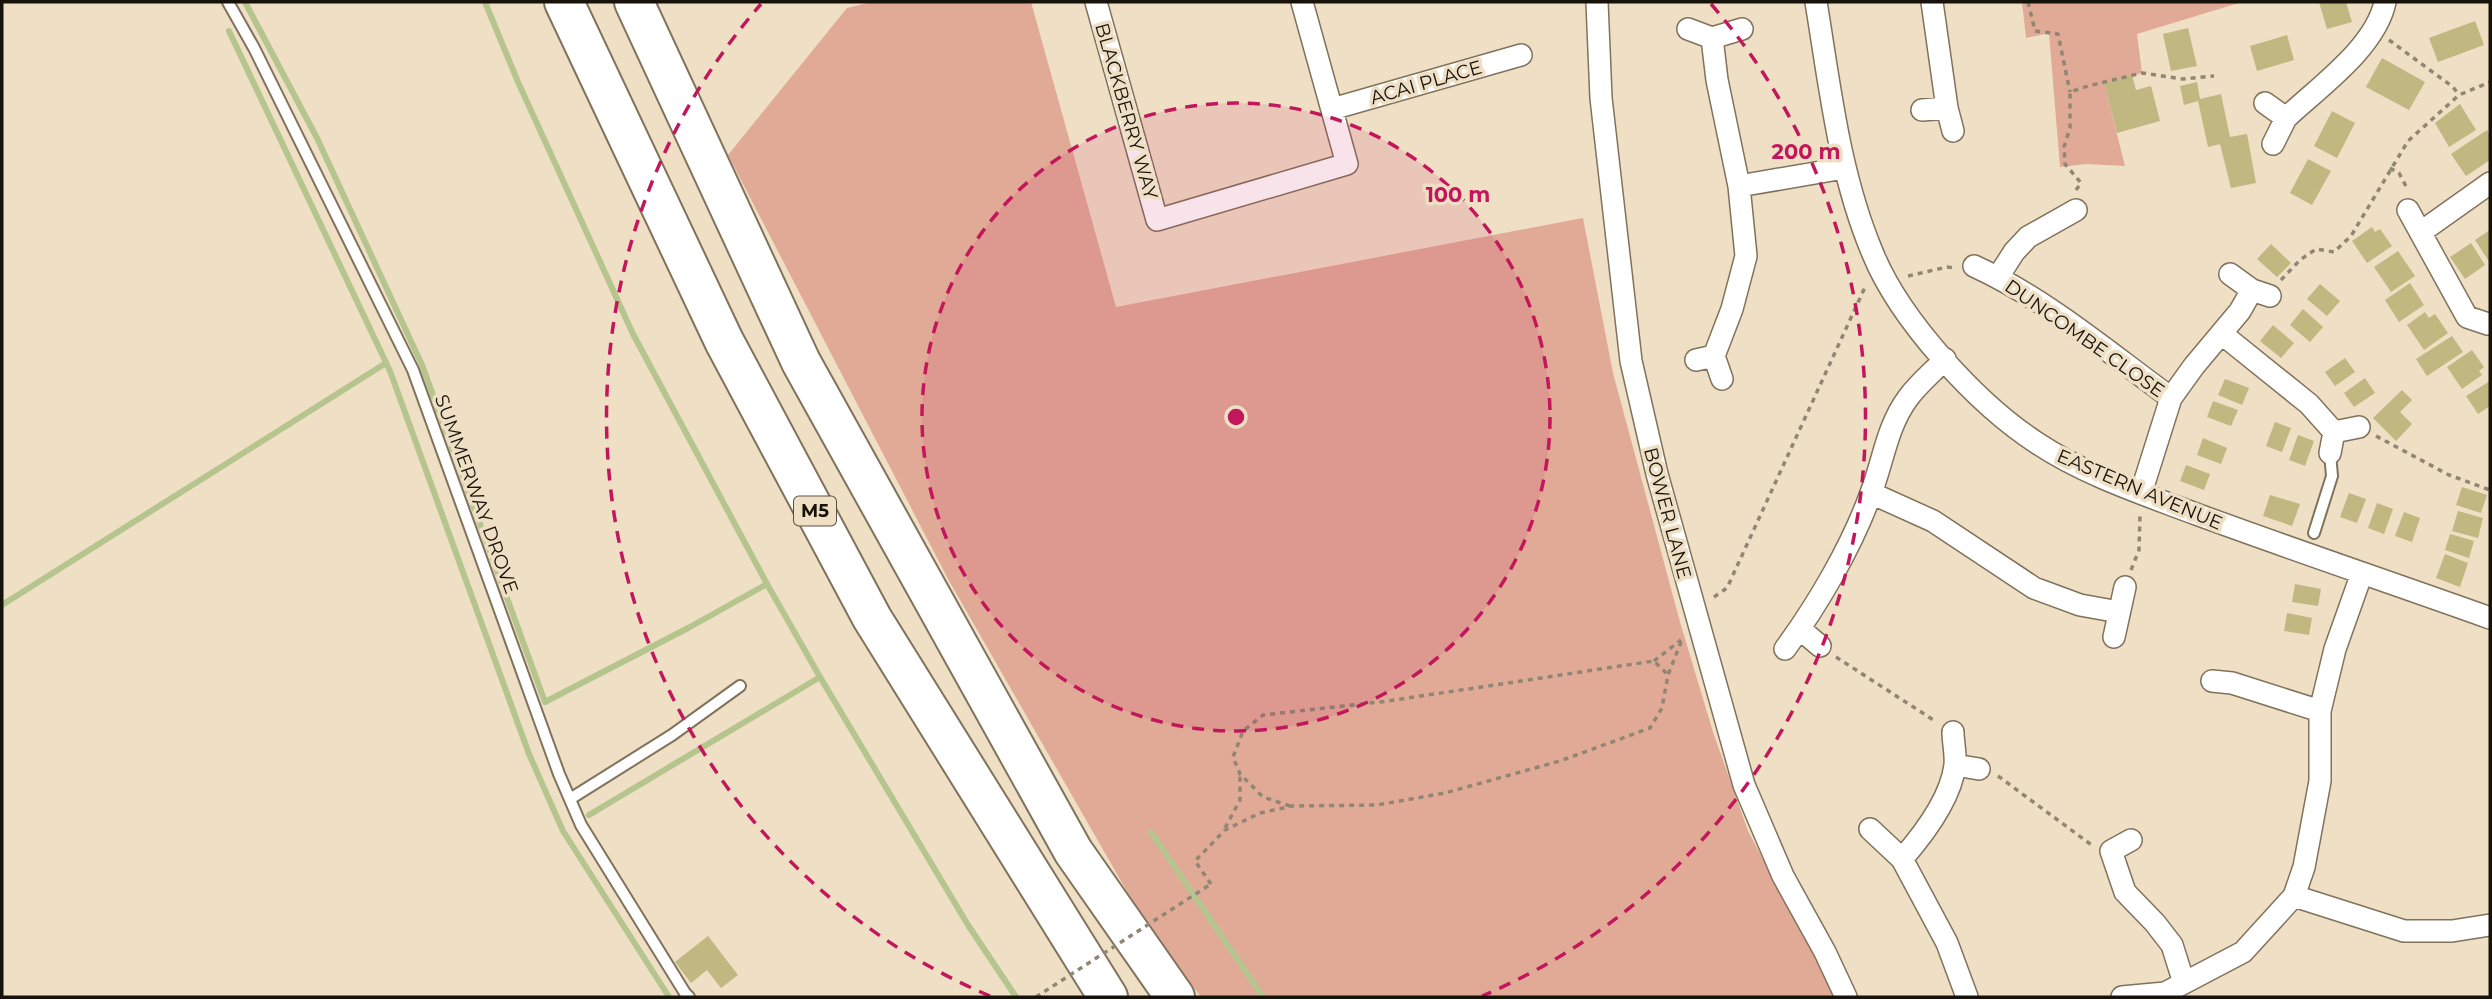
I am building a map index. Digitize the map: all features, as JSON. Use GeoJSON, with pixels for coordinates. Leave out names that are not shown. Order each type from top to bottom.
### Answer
{"type":"FeatureCollection","features":[{"type":"Feature","properties":{"kind":"highway","name":"M5"},"geometry":{"type":"LineString","coordinates":[[564,2],[724,341],[872,618],[1108,997]]}},
{"type":"Feature","properties":{"kind":"highway"},"geometry":{"type":"LineString","coordinates":[[634,2],[802,362],[1073,851],[1175,997]]}},
{"type":"Feature","properties":{"kind":"street","name":"BLACKBERRY WAY"},"geometry":{"type":"LineString","coordinates":[[1096,2],[1157,220],[1347,164],[1332,109]]}},
{"type":"Feature","properties":{"kind":"street"},"geometry":{"type":"LineString","coordinates":[[1302,2],[1332,109]]}},
{"type":"Feature","properties":{"kind":"street","name":"BOWER LANE"},"geometry":{"type":"LineString","coordinates":[[1597,2],[1601,98],[1631,361],[1657,474],[1744,785],[1783,876],[1825,952],[1846,997]]}},
{"type":"Feature","properties":{"kind":"street","name":"EASTERN AVENUE"},"geometry":{"type":"LineString","coordinates":[[1816,2],[1844,168],[1874,257],[1916,325],[1970,389],[2006,421],[2066,461],[2141,493],[2490,618]]}},
{"type":"Feature","properties":{"kind":"street"},"geometry":{"type":"LineString","coordinates":[[1932,2],[1953,131]]}},
{"type":"Feature","properties":{"kind":"street"},"geometry":{"type":"LineString","coordinates":[[2273,144],[2286,118],[2364,45],[2375,30],[2385,2]]}},
{"type":"Feature","properties":{"kind":"street"},"geometry":{"type":"LineString","coordinates":[[1688,29],[1712,38],[1742,29]]}},
{"type":"Feature","properties":{"kind":"street"},"geometry":{"type":"LineString","coordinates":[[1712,38],[1717,80],[1739,187],[1746,256],[1732,309],[1705,358],[1722,379]]}},
{"type":"Feature","properties":{"kind":"street","name":"ACAI PLACE"},"geometry":{"type":"LineString","coordinates":[[1332,109],[1521,55]]}},
{"type":"Feature","properties":{"kind":"street"},"geometry":{"type":"LineString","coordinates":[[2265,103],[2286,118]]}},
{"type":"Feature","properties":{"kind":"street"},"geometry":{"type":"LineString","coordinates":[[1922,110],[1948,108]]}},
{"type":"Feature","properties":{"kind":"street"},"geometry":{"type":"LineString","coordinates":[[1739,187],[1844,168]]}},
{"type":"Feature","properties":{"kind":"street"},"geometry":{"type":"LineString","coordinates":[[2421,232],[2490,183]]}},
{"type":"Feature","properties":{"kind":"street"},"geometry":{"type":"LineString","coordinates":[[2408,210],[2467,317],[2488,324]]}},
{"type":"Feature","properties":{"kind":"street","name":"DUNCOMBE CLOSE"},"geometry":{"type":"LineString","coordinates":[[1998,277],[2014,252],[2028,237],[2061,224]]}},
{"type":"Feature","properties":{"kind":"street","name":"DUNCOMBE CLOSE"},"geometry":{"type":"LineString","coordinates":[[1975,266],[2046,307],[2171,398]]}},
{"type":"Feature","properties":{"kind":"street"},"geometry":{"type":"LineString","coordinates":[[2141,493],[2171,398],[2241,311],[2261,293],[2230,274]]}},
{"type":"Feature","properties":{"kind":"street"},"geometry":{"type":"LineString","coordinates":[[2222,334],[2308,404],[2334,432]]}},
{"type":"Feature","properties":{"kind":"street"},"geometry":{"type":"LineString","coordinates":[[1784,649],[1800,629],[1845,550],[1871,493],[1884,445],[1907,398],[1945,359]]}},
{"type":"Feature","properties":{"kind":"street"},"geometry":{"type":"LineString","coordinates":[[2334,432],[2359,427]]}},
{"type":"Feature","properties":{"kind":"street"},"geometry":{"type":"LineString","coordinates":[[2330,453],[2334,432]]}},
{"type":"Feature","properties":{"kind":"street"},"geometry":{"type":"LineString","coordinates":[[1871,493],[1933,522],[2034,588],[2080,605],[2119,612]]}},
{"type":"Feature","properties":{"kind":"street"},"geometry":{"type":"LineString","coordinates":[[2122,997],[2165,995],[2243,952],[2294,896],[2304,867],[2320,782],[2320,710],[2335,649],[2362,573]]}},
{"type":"Feature","properties":{"kind":"street"},"geometry":{"type":"LineString","coordinates":[[2114,637],[2125,587]]}},
{"type":"Feature","properties":{"kind":"street"},"geometry":{"type":"LineString","coordinates":[[1800,629],[1820,646]]}},
{"type":"Feature","properties":{"kind":"street"},"geometry":{"type":"LineString","coordinates":[[2227,677],[2320,710]]}},
{"type":"Feature","properties":{"kind":"street"},"geometry":{"type":"LineString","coordinates":[[1902,859],[1922,836],[1942,802],[1955,765],[1953,732]]}},
{"type":"Feature","properties":{"kind":"street"},"geometry":{"type":"LineString","coordinates":[[1955,765],[1979,769]]}},
{"type":"Feature","properties":{"kind":"street"},"geometry":{"type":"LineString","coordinates":[[1870,829],[1902,859],[1947,943],[1967,997]]}},
{"type":"Feature","properties":{"kind":"street"},"geometry":{"type":"LineString","coordinates":[[2131,840],[2103,849],[2125,892],[2172,945],[2184,983]]}},
{"type":"Feature","properties":{"kind":"street"},"geometry":{"type":"LineString","coordinates":[[2294,896],[2404,931],[2452,931],[2490,925]]}},
{"type":"Feature","properties":{"kind":"lane","name":"SUMMERWAY DROVE"},"geometry":{"type":"LineString","coordinates":[[228,2],[254,48],[413,370],[581,825],[689,997]]}},
{"type":"Feature","properties":{"kind":"lane"},"geometry":{"type":"LineString","coordinates":[[2314,533],[2332,476],[2330,453]]}},
{"type":"Feature","properties":{"kind":"lane"},"geometry":{"type":"LineString","coordinates":[[570,799],[672,735],[740,686]]}},
{"type":"Feature","properties":{"kind":"path"},"geometry":{"type":"LineString","coordinates":[[2028,2],[2035,31],[2058,34],[2070,92],[2070,128],[2064,148],[2065,164],[2081,183],[2061,224]]}},
{"type":"Feature","properties":{"kind":"path"},"geometry":{"type":"LineString","coordinates":[[2375,30],[2453,87],[2459,95]]}},
{"type":"Feature","properties":{"kind":"path"},"geometry":{"type":"LineString","coordinates":[[2070,92],[2142,73],[2183,79],[2214,76]]}},
{"type":"Feature","properties":{"kind":"path"},"geometry":{"type":"LineString","coordinates":[[2261,293],[2280,281],[2300,260],[2316,249],[2334,252],[2351,236],[2408,141],[2459,95],[2490,82]]}},
{"type":"Feature","properties":{"kind":"path"},"geometry":{"type":"LineString","coordinates":[[2390,168],[2399,173],[2412,196],[2408,210]]}},
{"type":"Feature","properties":{"kind":"path"},"geometry":{"type":"LineString","coordinates":[[1698,625],[1715,597],[1727,588],[1868,280],[1904,277],[1947,267],[1964,269],[1975,266]]}},
{"type":"Feature","properties":{"kind":"path"},"geometry":{"type":"LineString","coordinates":[[2359,427],[2449,475],[2490,490]]}},
{"type":"Feature","properties":{"kind":"path"},"geometry":{"type":"LineString","coordinates":[[2125,587],[2139,550],[2141,493]]}},
{"type":"Feature","properties":{"kind":"path"},"geometry":{"type":"LineString","coordinates":[[1225,830],[1260,813],[1292,806],[1377,805],[1445,793],[1560,761],[1650,728],[1662,708],[1668,676],[1683,639],[1654,661],[1388,701],[1263,715],[1243,731],[1233,757],[1240,774],[1262,797],[1292,806]]}},
{"type":"Feature","properties":{"kind":"path"},"geometry":{"type":"LineString","coordinates":[[1654,661],[1668,676]]}},
{"type":"Feature","properties":{"kind":"path"},"geometry":{"type":"LineString","coordinates":[[1036,997],[1211,884],[1195,861],[1225,830],[1240,800],[1240,774]]}},
{"type":"Feature","properties":{"kind":"shaded area"},"geometry":{"type":"Polygon","coordinates":[[[872,2],[1031,2],[1116,307],[1583,218],[1613,373],[1680,622],[1713,732],[1748,831],[1836,997],[1201,997],[1158,940],[1125,888],[948,579],[728,155],[847,8],[872,2]]]}},
{"type":"Feature","properties":{"kind":"shaded area"},"geometry":{"type":"Polygon","coordinates":[[[2022,2],[2242,2],[2137,34],[2142,73],[2104,83],[2125,166],[2086,164],[2060,167],[2049,33],[2026,38],[2022,2]]]}},
{"type":"Feature","properties":{"kind":"building"},"geometry":{"type":"Polygon","coordinates":[[[2319,2],[2346,2],[2352,22],[2327,29],[2319,2]]]}},
{"type":"Feature","properties":{"kind":"building"},"geometry":{"type":"Polygon","coordinates":[[[2475,21],[2484,45],[2438,62],[2429,38],[2475,21]]]}},
{"type":"Feature","properties":{"kind":"building"},"geometry":{"type":"Polygon","coordinates":[[[2188,28],[2197,66],[2171,71],[2163,34],[2188,28]]]}},
{"type":"Feature","properties":{"kind":"building"},"geometry":{"type":"Polygon","coordinates":[[[2287,35],[2294,60],[2257,71],[2250,46],[2287,35]]]}},
{"type":"Feature","properties":{"kind":"building"},"geometry":{"type":"Polygon","coordinates":[[[2382,58],[2425,82],[2409,110],[2366,87],[2382,58]]]}},
{"type":"Feature","properties":{"kind":"building"},"geometry":{"type":"Polygon","coordinates":[[[2132,75],[2136,90],[2151,86],[2160,121],[2117,133],[2104,83],[2132,75]]]}},
{"type":"Feature","properties":{"kind":"building"},"geometry":{"type":"Polygon","coordinates":[[[2197,82],[2200,99],[2221,94],[2230,137],[2247,134],[2256,183],[2231,188],[2220,144],[2208,147],[2198,101],[2184,105],[2180,86],[2197,82]]]}},
{"type":"Feature","properties":{"kind":"building"},"geometry":{"type":"Polygon","coordinates":[[[2460,104],[2476,130],[2449,147],[2435,123],[2460,104]]]}},
{"type":"Feature","properties":{"kind":"building"},"geometry":{"type":"Polygon","coordinates":[[[2332,111],[2355,123],[2337,158],[2314,146],[2332,111]]]}},
{"type":"Feature","properties":{"kind":"building"},"geometry":{"type":"Polygon","coordinates":[[[2487,130],[2490,136],[2490,160],[2466,176],[2451,154],[2487,130]]]}},
{"type":"Feature","properties":{"kind":"building"},"geometry":{"type":"Polygon","coordinates":[[[2308,159],[2331,171],[2312,205],[2290,193],[2308,159]]]}},
{"type":"Feature","properties":{"kind":"building"},"geometry":{"type":"Polygon","coordinates":[[[2372,227],[2375,232],[2380,229],[2392,246],[2367,263],[2352,241],[2372,227]]]}},
{"type":"Feature","properties":{"kind":"building"},"geometry":{"type":"Polygon","coordinates":[[[2490,230],[2490,263],[2475,240],[2490,230]]]}},
{"type":"Feature","properties":{"kind":"building"},"geometry":{"type":"Polygon","coordinates":[[[2471,243],[2485,265],[2465,279],[2450,257],[2471,243]]]}},
{"type":"Feature","properties":{"kind":"building"},"geometry":{"type":"Polygon","coordinates":[[[2271,244],[2291,263],[2277,277],[2257,259],[2271,244]]]}},
{"type":"Feature","properties":{"kind":"building"},"geometry":{"type":"Polygon","coordinates":[[[2398,251],[2415,276],[2391,292],[2374,267],[2398,251]]]}},
{"type":"Feature","properties":{"kind":"building"},"geometry":{"type":"Polygon","coordinates":[[[2410,283],[2424,305],[2399,322],[2385,300],[2410,283]]]}},
{"type":"Feature","properties":{"kind":"building"},"geometry":{"type":"Polygon","coordinates":[[[2320,284],[2340,301],[2327,316],[2307,299],[2320,284]]]}},
{"type":"Feature","properties":{"kind":"building"},"geometry":{"type":"Polygon","coordinates":[[[2303,309],[2323,327],[2310,342],[2290,325],[2303,309]]]}},
{"type":"Feature","properties":{"kind":"building"},"geometry":{"type":"Polygon","coordinates":[[[2425,312],[2429,318],[2435,314],[2448,333],[2424,350],[2407,325],[2425,312]]]}},
{"type":"Feature","properties":{"kind":"building"},"geometry":{"type":"Polygon","coordinates":[[[2273,325],[2294,343],[2281,358],[2260,341],[2273,325]]]}},
{"type":"Feature","properties":{"kind":"building"},"geometry":{"type":"Polygon","coordinates":[[[2452,336],[2463,352],[2427,376],[2416,359],[2452,336]]]}},
{"type":"Feature","properties":{"kind":"building"},"geometry":{"type":"Polygon","coordinates":[[[2472,350],[2484,367],[2479,371],[2482,375],[2462,389],[2447,367],[2472,350]]]}},
{"type":"Feature","properties":{"kind":"building"},"geometry":{"type":"Polygon","coordinates":[[[2345,358],[2355,372],[2335,386],[2325,372],[2345,358]]]}},
{"type":"Feature","properties":{"kind":"building"},"geometry":{"type":"Polygon","coordinates":[[[2365,378],[2375,393],[2354,407],[2344,393],[2365,378]]]}},
{"type":"Feature","properties":{"kind":"building"},"geometry":{"type":"Polygon","coordinates":[[[2225,379],[2249,388],[2242,405],[2218,395],[2225,379]]]}},
{"type":"Feature","properties":{"kind":"building"},"geometry":{"type":"Polygon","coordinates":[[[2490,381],[2490,406],[2478,414],[2466,396],[2490,381]]]}},
{"type":"Feature","properties":{"kind":"building"},"geometry":{"type":"Polygon","coordinates":[[[2402,390],[2412,400],[2400,412],[2412,424],[2396,441],[2373,418],[2402,390]]]}},
{"type":"Feature","properties":{"kind":"building"},"geometry":{"type":"Polygon","coordinates":[[[2213,401],[2238,410],[2231,426],[2207,417],[2213,401]]]}},
{"type":"Feature","properties":{"kind":"building"},"geometry":{"type":"Polygon","coordinates":[[[2275,422],[2291,428],[2282,452],[2266,446],[2275,422]]]}},
{"type":"Feature","properties":{"kind":"building"},"geometry":{"type":"Polygon","coordinates":[[[2298,435],[2314,441],[2305,466],[2289,460],[2298,435]]]}},
{"type":"Feature","properties":{"kind":"building"},"geometry":{"type":"Polygon","coordinates":[[[2203,438],[2227,448],[2221,464],[2197,455],[2203,438]]]}},
{"type":"Feature","properties":{"kind":"building"},"geometry":{"type":"Polygon","coordinates":[[[2186,465],[2210,474],[2204,490],[2180,481],[2186,465]]]}},
{"type":"Feature","properties":{"kind":"building"},"geometry":{"type":"Polygon","coordinates":[[[2462,487],[2487,495],[2481,513],[2456,505],[2462,487]]]}},
{"type":"Feature","properties":{"kind":"building"},"geometry":{"type":"Polygon","coordinates":[[[2349,493],[2366,499],[2357,523],[2340,517],[2349,493]]]}},
{"type":"Feature","properties":{"kind":"building"},"geometry":{"type":"Polygon","coordinates":[[[2270,495],[2300,504],[2292,526],[2263,516],[2270,495]]]}},
{"type":"Feature","properties":{"kind":"building"},"geometry":{"type":"Polygon","coordinates":[[[2377,503],[2393,509],[2384,534],[2368,528],[2377,503]]]}},
{"type":"Feature","properties":{"kind":"building"},"geometry":{"type":"Polygon","coordinates":[[[2458,511],[2483,518],[2478,538],[2452,531],[2458,511]]]}},
{"type":"Feature","properties":{"kind":"building"},"geometry":{"type":"Polygon","coordinates":[[[2404,512],[2420,518],[2412,542],[2395,536],[2404,512]]]}},
{"type":"Feature","properties":{"kind":"building"},"geometry":{"type":"Polygon","coordinates":[[[2450,534],[2474,541],[2469,558],[2445,550],[2450,534]]]}},
{"type":"Feature","properties":{"kind":"building"},"geometry":{"type":"Polygon","coordinates":[[[2445,554],[2468,563],[2460,587],[2436,578],[2445,554]]]}},
{"type":"Feature","properties":{"kind":"building"},"geometry":{"type":"Polygon","coordinates":[[[2295,584],[2321,589],[2318,606],[2292,602],[2295,584]]]}},
{"type":"Feature","properties":{"kind":"building"},"geometry":{"type":"Polygon","coordinates":[[[2287,613],[2312,618],[2309,635],[2284,631],[2287,613]]]}},
{"type":"Feature","properties":{"kind":"building"},"geometry":{"type":"Polygon","coordinates":[[[708,936],[738,975],[721,988],[707,970],[691,983],[675,962],[708,936]]]}},
{"type":"Feature","properties":{"kind":"waterway"},"geometry":{"type":"LineString","coordinates":[[245,2],[317,138],[422,365],[545,702],[767,584]]}},
{"type":"Feature","properties":{"kind":"waterway"},"geometry":{"type":"LineString","coordinates":[[485,2],[518,82],[633,334],[820,677],[968,925],[1016,997]]}},
{"type":"Feature","properties":{"kind":"waterway"},"geometry":{"type":"LineString","coordinates":[[229,31],[390,371],[529,754],[563,831],[669,997]]}},
{"type":"Feature","properties":{"kind":"waterway"},"geometry":{"type":"LineString","coordinates":[[2,605],[386,363]]}},
{"type":"Feature","properties":{"kind":"waterway"},"geometry":{"type":"LineString","coordinates":[[589,815],[820,677]]}},
{"type":"Feature","properties":{"kind":"waterway"},"geometry":{"type":"LineString","coordinates":[[1151,832],[1263,997]]}}]}
